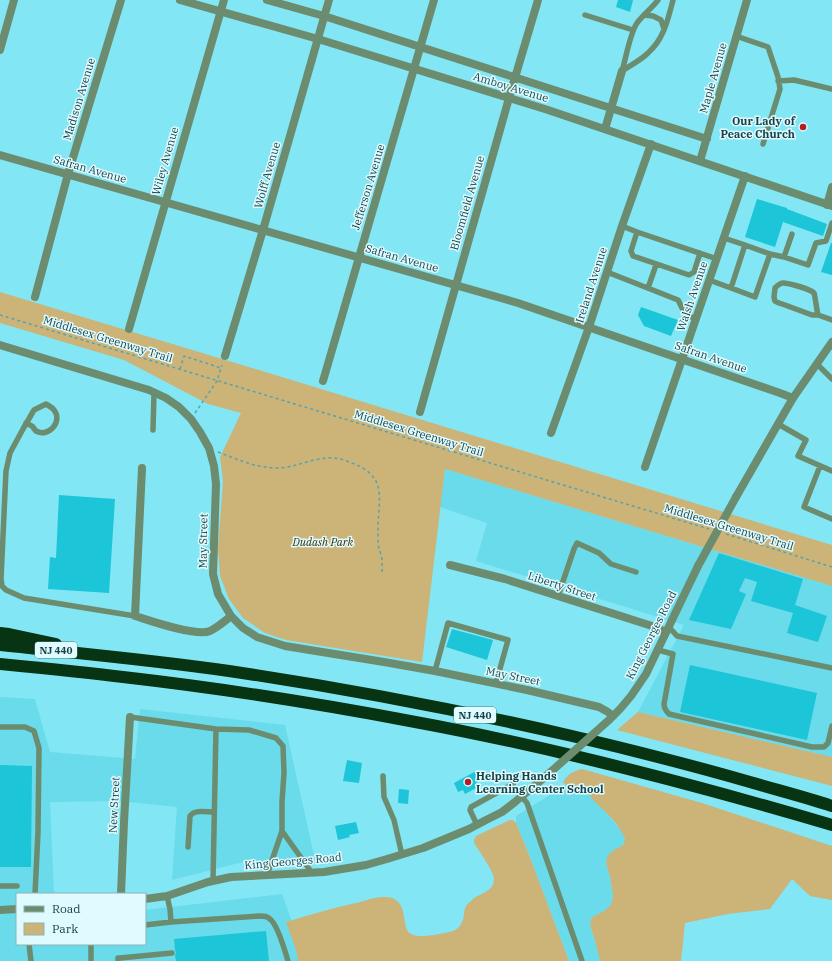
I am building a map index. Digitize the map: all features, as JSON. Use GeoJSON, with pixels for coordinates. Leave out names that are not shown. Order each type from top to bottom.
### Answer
{"type":"FeatureCollection","features":[{"type":"Feature","properties":{"kind":"highway"},"geometry":{"type":"LineString","coordinates":[[0,633],[17,635],[112,656]]}},
{"type":"Feature","properties":{"kind":"highway","name":"NJ 440"},"geometry":{"type":"LineString","coordinates":[[0,645],[112,656],[230,672],[389,698],[483,716],[666,759],[756,783],[832,806]]}},
{"type":"Feature","properties":{"kind":"highway","name":"NJ 440"},"geometry":{"type":"LineString","coordinates":[[0,666],[121,676],[303,702],[412,721],[555,751],[632,770],[832,825]]}},
{"type":"Feature","properties":{"kind":"street"},"geometry":{"type":"LineString","coordinates":[[0,50],[14,0]]}},
{"type":"Feature","properties":{"kind":"street","name":"Madison Avenue"},"geometry":{"type":"LineString","coordinates":[[35,297],[68,174],[121,0]]}},
{"type":"Feature","properties":{"kind":"street","name":"Amboy Avenue"},"geometry":{"type":"LineString","coordinates":[[180,0],[318,39],[509,98],[651,144],[830,206]]}},
{"type":"Feature","properties":{"kind":"street","name":"Wiley Avenue"},"geometry":{"type":"LineString","coordinates":[[129,329],[224,0]]}},
{"type":"Feature","properties":{"kind":"street","name":"Amboy Avenue"},"geometry":{"type":"LineString","coordinates":[[267,0],[324,16],[707,138]]}},
{"type":"Feature","properties":{"kind":"street","name":"Wolff Avenue"},"geometry":{"type":"LineString","coordinates":[[225,356],[329,0]]}},
{"type":"Feature","properties":{"kind":"street","name":"Jefferson Avenue"},"geometry":{"type":"LineString","coordinates":[[323,381],[434,0]]}},
{"type":"Feature","properties":{"kind":"street","name":"Bloomfield Avenue"},"geometry":{"type":"LineString","coordinates":[[420,412],[455,285],[538,0]]}},
{"type":"Feature","properties":{"kind":"street","name":"Maple Avenue"},"geometry":{"type":"LineString","coordinates":[[700,161],[746,0]]}},
{"type":"Feature","properties":{"kind":"street"},"geometry":{"type":"LineString","coordinates":[[605,129],[622,71]]}},
{"type":"Feature","properties":{"kind":"street","name":"Ireland Avenue"},"geometry":{"type":"LineString","coordinates":[[551,433],[589,327],[651,144]]}},
{"type":"Feature","properties":{"kind":"street","name":"Safran Avenue"},"geometry":{"type":"LineString","coordinates":[[0,155],[518,303],[793,398]]}},
{"type":"Feature","properties":{"kind":"street","name":"Walsh Avenue"},"geometry":{"type":"LineString","coordinates":[[645,467],[745,176]]}},
{"type":"Feature","properties":{"kind":"street"},"geometry":{"type":"LineString","coordinates":[[830,206],[832,187]]}},
{"type":"Feature","properties":{"kind":"street","name":"King Georges Road"},"geometry":{"type":"LineString","coordinates":[[146,899],[167,896],[213,881],[231,878],[312,873],[366,865],[423,848],[477,825],[502,812],[522,797],[611,718],[636,689],[646,674],[698,566],[736,497],[793,398],[832,342]]}},
{"type":"Feature","properties":{"kind":"street","name":"May Street"},"geometry":{"type":"LineString","coordinates":[[0,345],[142,388],[166,398],[179,407],[191,419],[209,448],[214,466],[216,484],[213,574],[218,594],[231,616],[243,628],[257,637],[285,646],[384,662],[496,683],[604,709],[611,718]]}},
{"type":"Feature","properties":{"kind":"street"},"geometry":{"type":"LineString","coordinates":[[142,468],[135,616],[185,630],[199,632],[210,631],[231,616]]}},
{"type":"Feature","properties":{"kind":"street","name":"Liberty Street"},"geometry":{"type":"LineString","coordinates":[[450,565],[505,579],[652,626],[667,629]]}},
{"type":"Feature","properties":{"kind":"street","name":"New Street"},"geometry":{"type":"LineString","coordinates":[[121,893],[130,717]]}},
{"type":"Feature","properties":{"kind":"street"},"geometry":{"type":"LineString","coordinates":[[0,910],[16,909]]}},
{"type":"Feature","properties":{"kind":"lane"},"geometry":{"type":"LineString","coordinates":[[622,71],[633,30],[638,22],[658,0]]}},
{"type":"Feature","properties":{"kind":"lane"},"geometry":{"type":"LineString","coordinates":[[622,71],[649,52],[662,36],[673,0]]}},
{"type":"Feature","properties":{"kind":"lane"},"geometry":{"type":"LineString","coordinates":[[586,15],[633,30]]}},
{"type":"Feature","properties":{"kind":"lane"},"geometry":{"type":"LineString","coordinates":[[644,15],[657,17],[661,20],[664,30]]}},
{"type":"Feature","properties":{"kind":"lane"},"geometry":{"type":"LineString","coordinates":[[736,36],[768,47],[778,81],[780,89],[763,144]]}},
{"type":"Feature","properties":{"kind":"lane"},"geometry":{"type":"LineString","coordinates":[[778,81],[794,80],[832,89]]}},
{"type":"Feature","properties":{"kind":"lane"},"geometry":{"type":"LineString","coordinates":[[724,238],[808,265],[816,243],[826,241],[832,224]]}},
{"type":"Feature","properties":{"kind":"lane"},"geometry":{"type":"LineString","coordinates":[[622,226],[717,259]]}},
{"type":"Feature","properties":{"kind":"lane"},"geometry":{"type":"LineString","coordinates":[[637,232],[631,251],[633,256],[656,265],[689,275],[694,272],[700,253]]}},
{"type":"Feature","properties":{"kind":"lane"},"geometry":{"type":"LineString","coordinates":[[784,257],[792,234]]}},
{"type":"Feature","properties":{"kind":"lane"},"geometry":{"type":"LineString","coordinates":[[730,288],[745,245]]}},
{"type":"Feature","properties":{"kind":"lane"},"geometry":{"type":"LineString","coordinates":[[709,280],[755,297],[770,254]]}},
{"type":"Feature","properties":{"kind":"lane"},"geometry":{"type":"LineString","coordinates":[[648,288],[656,265]]}},
{"type":"Feature","properties":{"kind":"lane"},"geometry":{"type":"LineString","coordinates":[[608,272],[678,300],[683,312],[687,316],[696,319]]}},
{"type":"Feature","properties":{"kind":"lane"},"geometry":{"type":"LineString","coordinates":[[818,315],[815,294],[812,291],[784,283],[779,284],[775,288],[775,301],[812,316],[818,315],[832,320]]}},
{"type":"Feature","properties":{"kind":"lane"},"geometry":{"type":"LineString","coordinates":[[817,364],[832,379]]}},
{"type":"Feature","properties":{"kind":"lane"},"geometry":{"type":"LineString","coordinates":[[153,430],[154,393]]}},
{"type":"Feature","properties":{"kind":"lane"},"geometry":{"type":"LineString","coordinates":[[26,423],[32,426],[36,431],[43,432],[51,430],[56,424],[57,415],[53,409],[46,404],[34,410],[26,423],[10,453],[6,471],[1,579],[2,586],[6,590],[24,598],[135,616]]}},
{"type":"Feature","properties":{"kind":"lane"},"geometry":{"type":"LineString","coordinates":[[778,424],[806,440],[798,456],[832,471]]}},
{"type":"Feature","properties":{"kind":"lane"},"geometry":{"type":"LineString","coordinates":[[820,466],[804,507],[832,519]]}},
{"type":"Feature","properties":{"kind":"lane"},"geometry":{"type":"LineString","coordinates":[[558,596],[577,543],[599,553],[611,564],[636,572]]}},
{"type":"Feature","properties":{"kind":"lane"},"geometry":{"type":"LineString","coordinates":[[435,671],[448,623],[508,640],[496,683]]}},
{"type":"Feature","properties":{"kind":"lane"},"geometry":{"type":"LineString","coordinates":[[667,629],[677,636],[832,668]]}},
{"type":"Feature","properties":{"kind":"lane"},"geometry":{"type":"LineString","coordinates":[[658,650],[674,654],[664,704],[665,709],[669,714],[812,747],[824,747],[828,743],[832,726]]}},
{"type":"Feature","properties":{"kind":"lane"},"geometry":{"type":"LineString","coordinates":[[130,717],[216,728],[249,730],[276,738],[283,746],[284,773],[282,831],[267,875]]}},
{"type":"Feature","properties":{"kind":"lane"},"geometry":{"type":"LineString","coordinates":[[0,727],[25,727],[29,729],[34,732],[39,748],[38,832],[35,893]]}},
{"type":"Feature","properties":{"kind":"lane"},"geometry":{"type":"LineString","coordinates":[[213,881],[216,728]]}},
{"type":"Feature","properties":{"kind":"lane"},"geometry":{"type":"LineString","coordinates":[[383,776],[384,797],[394,820],[402,855]]}},
{"type":"Feature","properties":{"kind":"lane"},"geometry":{"type":"LineString","coordinates":[[477,825],[470,810],[471,807],[513,784]]}},
{"type":"Feature","properties":{"kind":"lane"},"geometry":{"type":"LineString","coordinates":[[522,797],[527,804],[582,961]]}},
{"type":"Feature","properties":{"kind":"lane"},"geometry":{"type":"LineString","coordinates":[[188,847],[190,816],[194,812],[214,812]]}},
{"type":"Feature","properties":{"kind":"lane"},"geometry":{"type":"LineString","coordinates":[[282,831],[312,873]]}},
{"type":"Feature","properties":{"kind":"lane"},"geometry":{"type":"LineString","coordinates":[[0,886],[17,886]]}},
{"type":"Feature","properties":{"kind":"lane"},"geometry":{"type":"LineString","coordinates":[[167,896],[171,922]]}},
{"type":"Feature","properties":{"kind":"lane"},"geometry":{"type":"LineString","coordinates":[[146,925],[266,916],[271,919],[275,925],[288,961]]}},
{"type":"Feature","properties":{"kind":"lane"},"geometry":{"type":"LineString","coordinates":[[29,945],[31,961]]}},
{"type":"Feature","properties":{"kind":"lane"},"geometry":{"type":"LineString","coordinates":[[90,961],[91,945]]}},
{"type":"Feature","properties":{"kind":"lane"},"geometry":{"type":"LineString","coordinates":[[118,961],[118,958],[172,953]]}},
{"type":"Feature","properties":{"kind":"path","name":"Middlesex Greenway Trail"},"geometry":{"type":"LineString","coordinates":[[0,315],[714,530]]}},
{"type":"Feature","properties":{"kind":"path"},"geometry":{"type":"LineString","coordinates":[[180,369],[184,356],[221,368]]}},
{"type":"Feature","properties":{"kind":"path"},"geometry":{"type":"LineString","coordinates":[[191,419],[217,381],[225,356]]}},
{"type":"Feature","properties":{"kind":"path"},"geometry":{"type":"LineString","coordinates":[[209,448],[248,463],[267,467],[278,468],[316,459],[339,458],[365,469],[374,478],[379,490],[380,506],[378,544],[382,560],[382,574]]}},
{"type":"Feature","properties":{"kind":"path","name":"Middlesex Greenway Trail"},"geometry":{"type":"LineString","coordinates":[[720,532],[832,568]]}},
{"type":"Feature","properties":{"kind":"shaded area"},"geometry":{"type":"Polygon","coordinates":[[[445,469],[832,586],[832,757],[638,712],[684,625],[476,561],[487,523],[440,507],[445,469]]]}},
{"type":"Feature","properties":{"kind":"shaded area"},"geometry":{"type":"Polygon","coordinates":[[[0,697],[35,699],[50,752],[135,759],[140,709],[285,725],[315,860],[239,863],[172,880],[177,807],[119,801],[50,802],[54,893],[16,893],[16,945],[146,945],[146,910],[282,894],[306,961],[0,961],[0,697]]]}},
{"type":"Feature","properties":{"kind":"shaded area"},"geometry":{"type":"Polygon","coordinates":[[[566,785],[586,792],[614,822],[623,833],[625,839],[623,845],[612,851],[606,863],[613,896],[611,905],[604,911],[594,916],[591,928],[600,961],[569,961],[516,823],[516,816],[566,785]]]}},
{"type":"Feature","properties":{"kind":"green space","name":"Dudash Park"},"geometry":{"type":"Polygon","coordinates":[[[0,292],[832,545],[832,586],[445,469],[422,662],[286,640],[265,633],[243,618],[229,599],[220,576],[218,549],[223,481],[220,457],[241,413],[208,404],[124,360],[0,323],[0,292]]]}},
{"type":"Feature","properties":{"kind":"green space"},"geometry":{"type":"Polygon","coordinates":[[[638,712],[832,757],[832,786],[617,730],[638,712]]]}},
{"type":"Feature","properties":{"kind":"green space"},"geometry":{"type":"Polygon","coordinates":[[[582,769],[702,803],[832,846],[832,900],[810,896],[792,879],[770,909],[728,914],[685,923],[681,961],[600,961],[590,921],[594,916],[604,911],[611,905],[613,896],[606,863],[607,857],[612,851],[623,845],[625,839],[616,823],[589,795],[568,786],[563,782],[571,773],[582,769]]]}},
{"type":"Feature","properties":{"kind":"green space"},"geometry":{"type":"Polygon","coordinates":[[[513,820],[516,823],[569,961],[298,961],[296,950],[286,922],[330,909],[376,898],[392,898],[398,902],[401,907],[408,931],[417,936],[432,935],[456,930],[460,926],[464,917],[466,905],[489,890],[494,880],[492,872],[474,843],[474,840],[476,836],[513,820]]]}},
{"type":"Feature","properties":{"kind":"building"},"geometry":{"type":"Polygon","coordinates":[[[618,0],[633,0],[630,12],[616,7],[618,0]]]}},
{"type":"Feature","properties":{"kind":"building"},"geometry":{"type":"Polygon","coordinates":[[[757,199],[787,208],[827,224],[823,236],[783,222],[775,247],[745,237],[757,199]]]}},
{"type":"Feature","properties":{"kind":"building"},"geometry":{"type":"Polygon","coordinates":[[[832,243],[832,275],[821,272],[832,243]]]}},
{"type":"Feature","properties":{"kind":"building"},"geometry":{"type":"Polygon","coordinates":[[[641,307],[678,320],[671,336],[644,326],[638,315],[641,307]]]}},
{"type":"Feature","properties":{"kind":"building"},"geometry":{"type":"Polygon","coordinates":[[[59,495],[115,499],[109,593],[48,589],[50,557],[56,558],[59,495]]]}},
{"type":"Feature","properties":{"kind":"building"},"geometry":{"type":"Polygon","coordinates":[[[719,553],[803,579],[795,605],[827,616],[818,642],[787,633],[793,613],[751,601],[757,582],[745,578],[739,591],[746,594],[731,629],[689,620],[719,553]]]}},
{"type":"Feature","properties":{"kind":"building"},"geometry":{"type":"Polygon","coordinates":[[[452,629],[493,640],[487,660],[446,647],[452,629]]]}},
{"type":"Feature","properties":{"kind":"building"},"geometry":{"type":"Polygon","coordinates":[[[690,665],[817,693],[807,740],[680,712],[690,665]]]}},
{"type":"Feature","properties":{"kind":"building"},"geometry":{"type":"Polygon","coordinates":[[[347,760],[362,763],[359,783],[343,781],[347,760]]]}},
{"type":"Feature","properties":{"kind":"building"},"geometry":{"type":"Polygon","coordinates":[[[0,765],[32,766],[31,867],[0,867],[0,765]]]}},
{"type":"Feature","properties":{"kind":"building"},"geometry":{"type":"Polygon","coordinates":[[[476,771],[481,780],[476,783],[478,787],[465,794],[463,790],[458,792],[454,783],[476,771]]]}},
{"type":"Feature","properties":{"kind":"building"},"geometry":{"type":"Polygon","coordinates":[[[399,789],[409,790],[408,804],[398,803],[399,789]]]}},
{"type":"Feature","properties":{"kind":"building"},"geometry":{"type":"Polygon","coordinates":[[[356,822],[359,833],[349,835],[350,837],[338,840],[335,826],[356,822]]]}},
{"type":"Feature","properties":{"kind":"building"},"geometry":{"type":"Polygon","coordinates":[[[266,931],[269,961],[176,961],[174,939],[266,931]]]}},
{"type":"Feature","properties":{"kind":"place","name":"Our Lady of Peace Church"},"geometry":{"type":"Point","coordinates":[803,127]}},
{"type":"Feature","properties":{"kind":"place","name":"Helping Hands Learning Center School"},"geometry":{"type":"Point","coordinates":[468,782]}}]}
